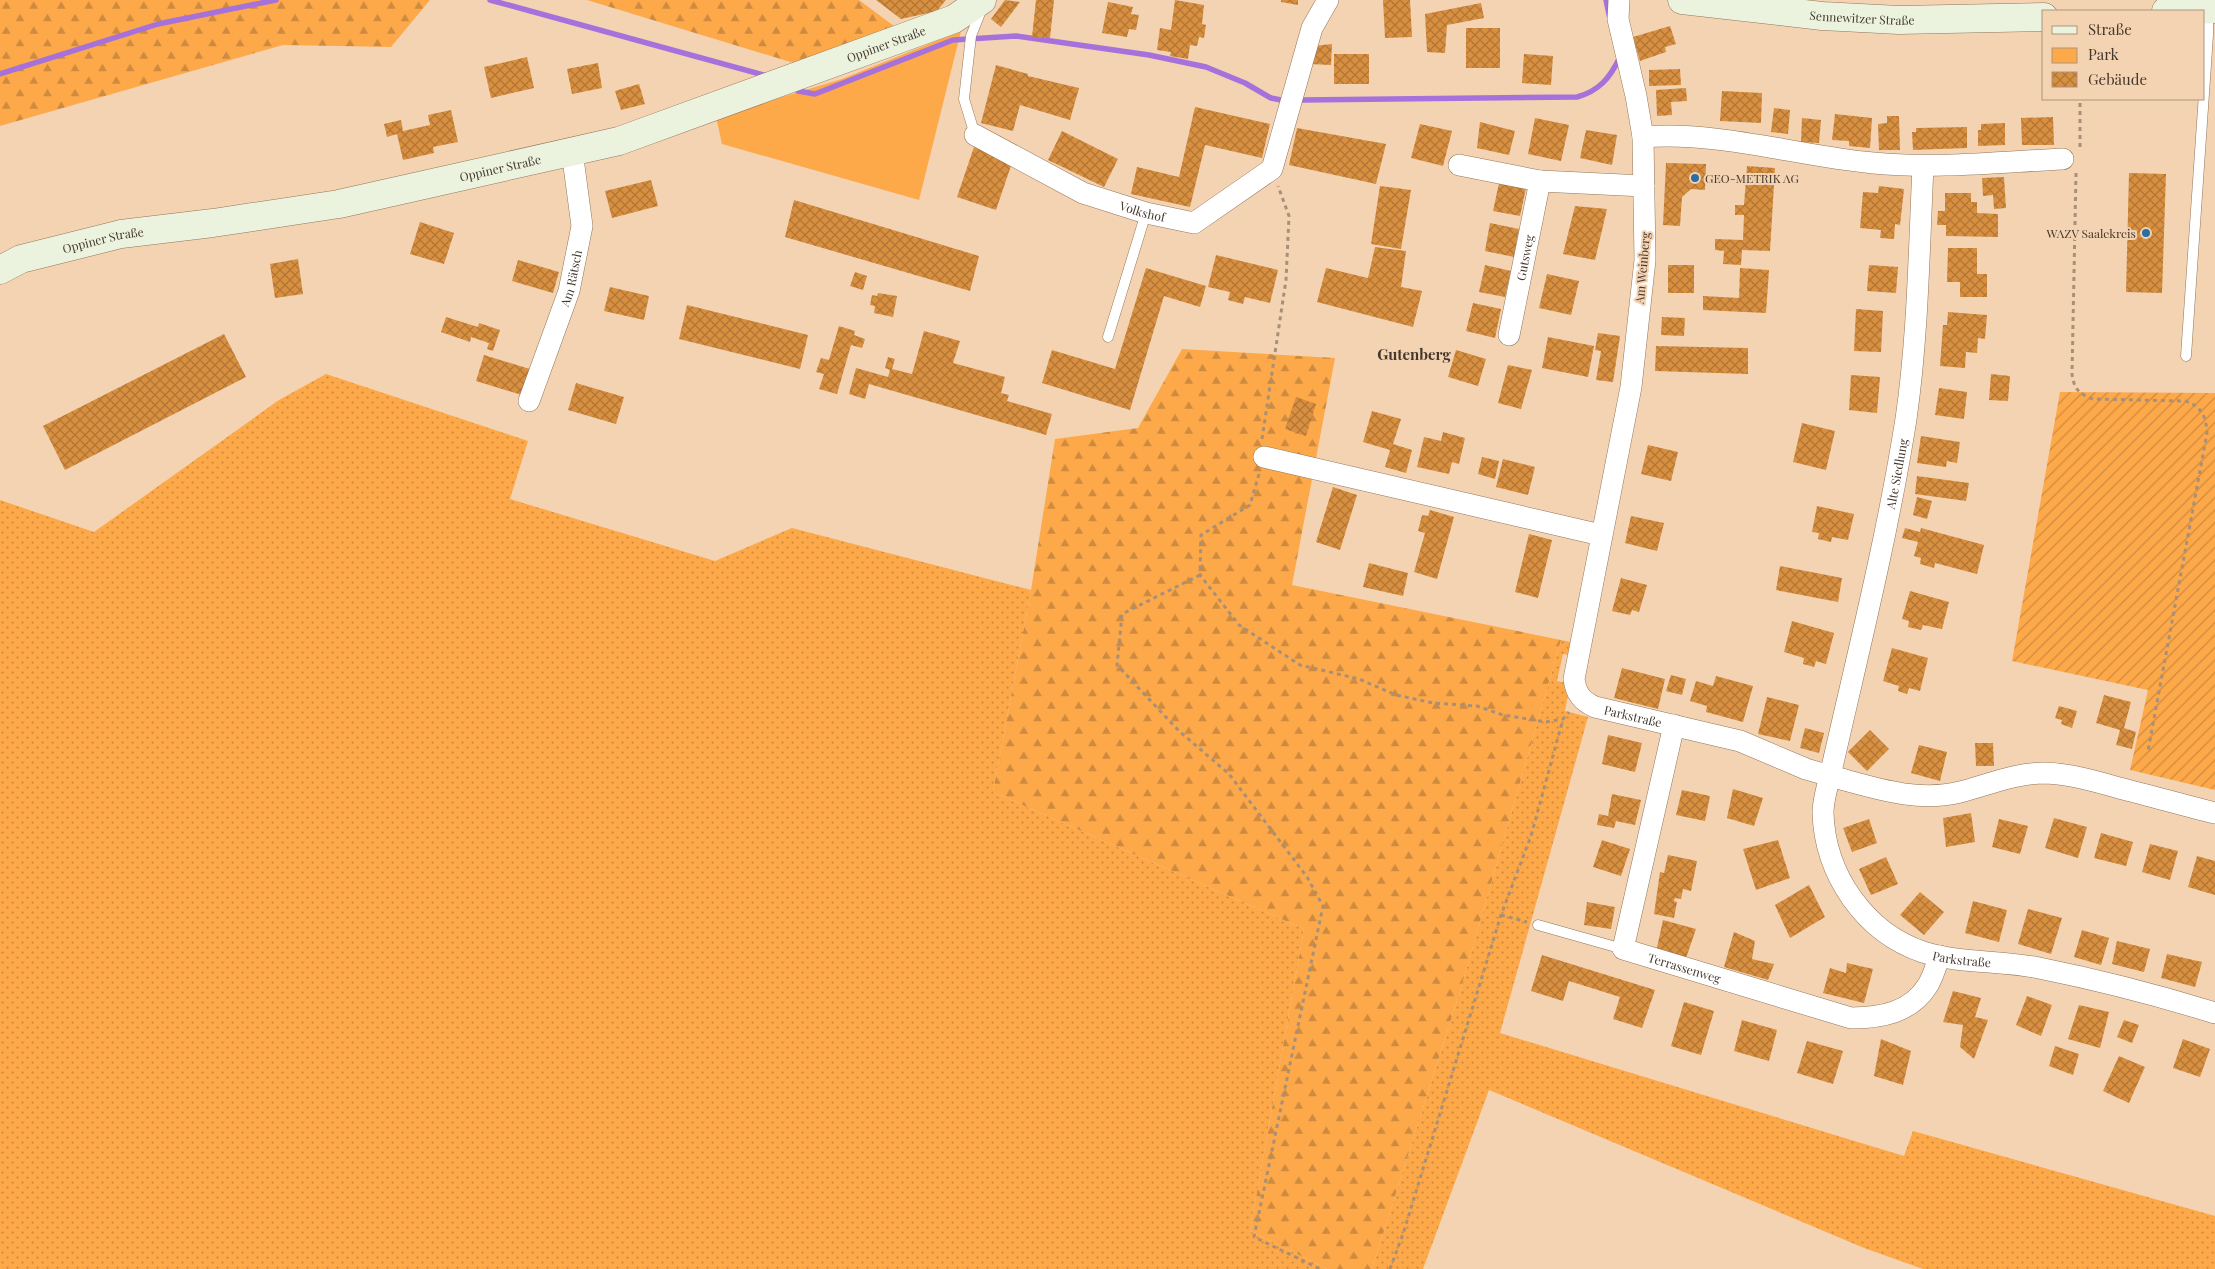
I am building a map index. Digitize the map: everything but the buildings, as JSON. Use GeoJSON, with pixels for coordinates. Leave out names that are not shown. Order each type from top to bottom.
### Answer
{"type":"FeatureCollection","features":[{"type":"Feature","properties":{"kind":"street","name":"Oppiner Straße"},"geometry":{"type":"LineString","coordinates":[[0,270],[21,259],[121,234],[213,224],[339,204],[619,141],[954,19],[984,0]]}},
{"type":"Feature","properties":{"kind":"street"},"geometry":{"type":"LineString","coordinates":[[1272,169],[1312,28],[1328,0]]}},
{"type":"Feature","properties":{"kind":"street","name":"Am Weinberg"},"geometry":{"type":"LineString","coordinates":[[1581,699],[1575,689],[1574,679],[1631,387],[1645,260],[1643,136],[1636,96],[1618,19],[1619,0]]}},
{"type":"Feature","properties":{"kind":"street","name":"Sennewitzer Straße"},"geometry":{"type":"LineString","coordinates":[[1682,0],[1822,16],[1899,20],[2042,17]]}},
{"type":"Feature","properties":{"kind":"street"},"geometry":{"type":"LineString","coordinates":[[2189,10],[2212,9]]}},
{"type":"Feature","properties":{"kind":"street"},"geometry":{"type":"LineString","coordinates":[[1643,136],[1672,134],[1696,136],[1800,154],[1873,163],[1923,166],[2063,158]]}},
{"type":"Feature","properties":{"kind":"street","name":"Volkshof"},"geometry":{"type":"LineString","coordinates":[[975,135],[1083,193],[1146,213],[1194,222],[1272,169]]}},
{"type":"Feature","properties":{"kind":"street","name":"Am Rätsch"},"geometry":{"type":"LineString","coordinates":[[529,401],[569,291],[582,226],[572,151]]}},
{"type":"Feature","properties":{"kind":"street"},"geometry":{"type":"LineString","coordinates":[[1459,165],[1540,181],[1644,186]]}},
{"type":"Feature","properties":{"kind":"street","name":"Alte Siedlung"},"geometry":{"type":"LineString","coordinates":[[1830,776],[1887,526],[1906,418],[1915,316],[1923,166]]}},
{"type":"Feature","properties":{"kind":"street","name":"Gutsweg"},"geometry":{"type":"LineString","coordinates":[[1509,335],[1540,181]]}},
{"type":"Feature","properties":{"kind":"street"},"geometry":{"type":"LineString","coordinates":[[1264,457],[1601,535]]}},
{"type":"Feature","properties":{"kind":"street","name":"Parkstraße"},"geometry":{"type":"LineString","coordinates":[[1581,699],[1595,707],[1740,741],[1806,769],[1909,795],[1932,796],[1959,793],[2028,774],[2071,775],[2215,813]]}},
{"type":"Feature","properties":{"kind":"street"},"geometry":{"type":"LineString","coordinates":[[1622,949],[1674,725]]}},
{"type":"Feature","properties":{"kind":"street","name":"Parkstraße"},"geometry":{"type":"LineString","coordinates":[[1830,776],[1823,812],[1825,834],[1834,865],[1847,894],[1880,928],[1899,941],[1940,956],[2033,967],[2143,991],[2215,1013]]}},
{"type":"Feature","properties":{"kind":"street","name":"Terrassenweg"},"geometry":{"type":"LineString","coordinates":[[1622,949],[1850,1018],[1880,1018],[1911,1004],[1928,985],[1940,956]]}},
{"type":"Feature","properties":{"kind":"lane","name":"Volkshof"},"geometry":{"type":"LineString","coordinates":[[975,135],[964,99],[971,36],[984,0]]}},
{"type":"Feature","properties":{"kind":"lane"},"geometry":{"type":"LineString","coordinates":[[2205,79],[2212,9]]}},
{"type":"Feature","properties":{"kind":"lane"},"geometry":{"type":"LineString","coordinates":[[2186,356],[2204,100]]}},
{"type":"Feature","properties":{"kind":"lane"},"geometry":{"type":"LineString","coordinates":[[1108,337],[1146,213]]}},
{"type":"Feature","properties":{"kind":"lane"},"geometry":{"type":"LineString","coordinates":[[1538,925],[1622,949]]}},
{"type":"Feature","properties":{"kind":"path"},"geometry":{"type":"LineString","coordinates":[[2063,158],[2076,156],[2080,150],[2080,100]]}},
{"type":"Feature","properties":{"kind":"path"},"geometry":{"type":"LineString","coordinates":[[2063,158],[2072,165],[2078,176],[2072,374],[2074,386],[2080,394],[2093,399],[2185,401],[2194,404],[2202,411],[2206,419],[2207,433],[2148,751]]}},
{"type":"Feature","properties":{"kind":"path"},"geometry":{"type":"LineString","coordinates":[[1272,169],[1289,216],[1286,280],[1262,437],[1264,457],[1250,505],[1201,535],[1200,576],[1239,625],[1300,664],[1359,679],[1396,695],[1433,703],[1477,706],[1503,715],[1546,722],[1563,719]]}},
{"type":"Feature","properties":{"kind":"path"},"geometry":{"type":"LineString","coordinates":[[1200,576],[1122,614],[1117,665],[1179,731],[1229,774],[1307,877],[1323,906],[1254,1237],[1320,1269]]}},
{"type":"Feature","properties":{"kind":"path"},"geometry":{"type":"LineString","coordinates":[[1390,1269],[1501,915],[1531,836],[1563,719],[1581,699]]}},
{"type":"Feature","properties":{"kind":"path"},"geometry":{"type":"LineString","coordinates":[[1501,915],[1538,925]]}},
{"type":"Feature","properties":{"kind":"green space"},"geometry":{"type":"Polygon","coordinates":[[[0,0],[430,0],[391,47],[283,45],[0,126],[0,0]]]}},
{"type":"Feature","properties":{"kind":"green space"},"geometry":{"type":"Polygon","coordinates":[[[587,0],[859,0],[898,29],[797,64],[587,0]]]}},
{"type":"Feature","properties":{"kind":"green space"},"geometry":{"type":"Polygon","coordinates":[[[961,31],[919,200],[722,144],[716,117],[842,79],[961,31]]]}},
{"type":"Feature","properties":{"kind":"green space"},"geometry":{"type":"Polygon","coordinates":[[[1182,349],[1335,358],[1292,585],[1561,640],[1461,988],[1372,1269],[1327,1269],[1250,1231],[1304,929],[993,792],[1031,590],[1055,439],[1138,428],[1182,349]]]}},
{"type":"Feature","properties":{"kind":"green space"},"geometry":{"type":"Polygon","coordinates":[[[326,374],[528,441],[510,499],[715,561],[792,528],[1031,590],[993,792],[1304,929],[1250,1231],[1327,1269],[0,1269],[0,500],[94,532],[279,400],[326,374]]]}},
{"type":"Feature","properties":{"kind":"green space"},"geometry":{"type":"Polygon","coordinates":[[[2060,392],[2215,393],[2215,790],[2130,770],[2148,690],[2012,661],[2060,392]]]}},
{"type":"Feature","properties":{"kind":"green space"},"geometry":{"type":"Polygon","coordinates":[[[1561,640],[1577,643],[1575,656],[1563,654],[1557,681],[1570,684],[1565,711],[1588,717],[1500,1033],[1904,1156],[1913,1131],[2215,1216],[2215,1269],[1923,1269],[1864,1248],[1489,1090],[1423,1269],[1372,1269],[1461,988],[1561,640]]]}},
{"type":"Feature","properties":{"kind":"waterway"},"geometry":{"type":"LineString","coordinates":[[0,74],[158,24],[276,0]]}},
{"type":"Feature","properties":{"kind":"waterway"},"geometry":{"type":"LineString","coordinates":[[490,0],[767,76]]}},
{"type":"Feature","properties":{"kind":"waterway"},"geometry":{"type":"LineString","coordinates":[[1606,0],[1610,19]]}},
{"type":"Feature","properties":{"kind":"waterway"},"geometry":{"type":"LineString","coordinates":[[798,91],[815,94],[953,40],[1016,36],[1149,55],[1206,67],[1245,83],[1271,98],[1281,100]]}},
{"type":"Feature","properties":{"kind":"waterway"},"geometry":{"type":"LineString","coordinates":[[1301,100],[1577,97],[1592,91],[1603,83],[1620,57]]}},
{"type":"Feature","properties":{"kind":"place","name":"GEO-METRIK AG"},"geometry":{"type":"Point","coordinates":[1695,178]}},
{"type":"Feature","properties":{"kind":"place","name":"WAZV Saalekreis"},"geometry":{"type":"Point","coordinates":[2146,233]}},
{"type":"Feature","properties":{"kind":"district","name":"Gutenberg"},"geometry":{"type":"Point","coordinates":[1414,354]}}]}
